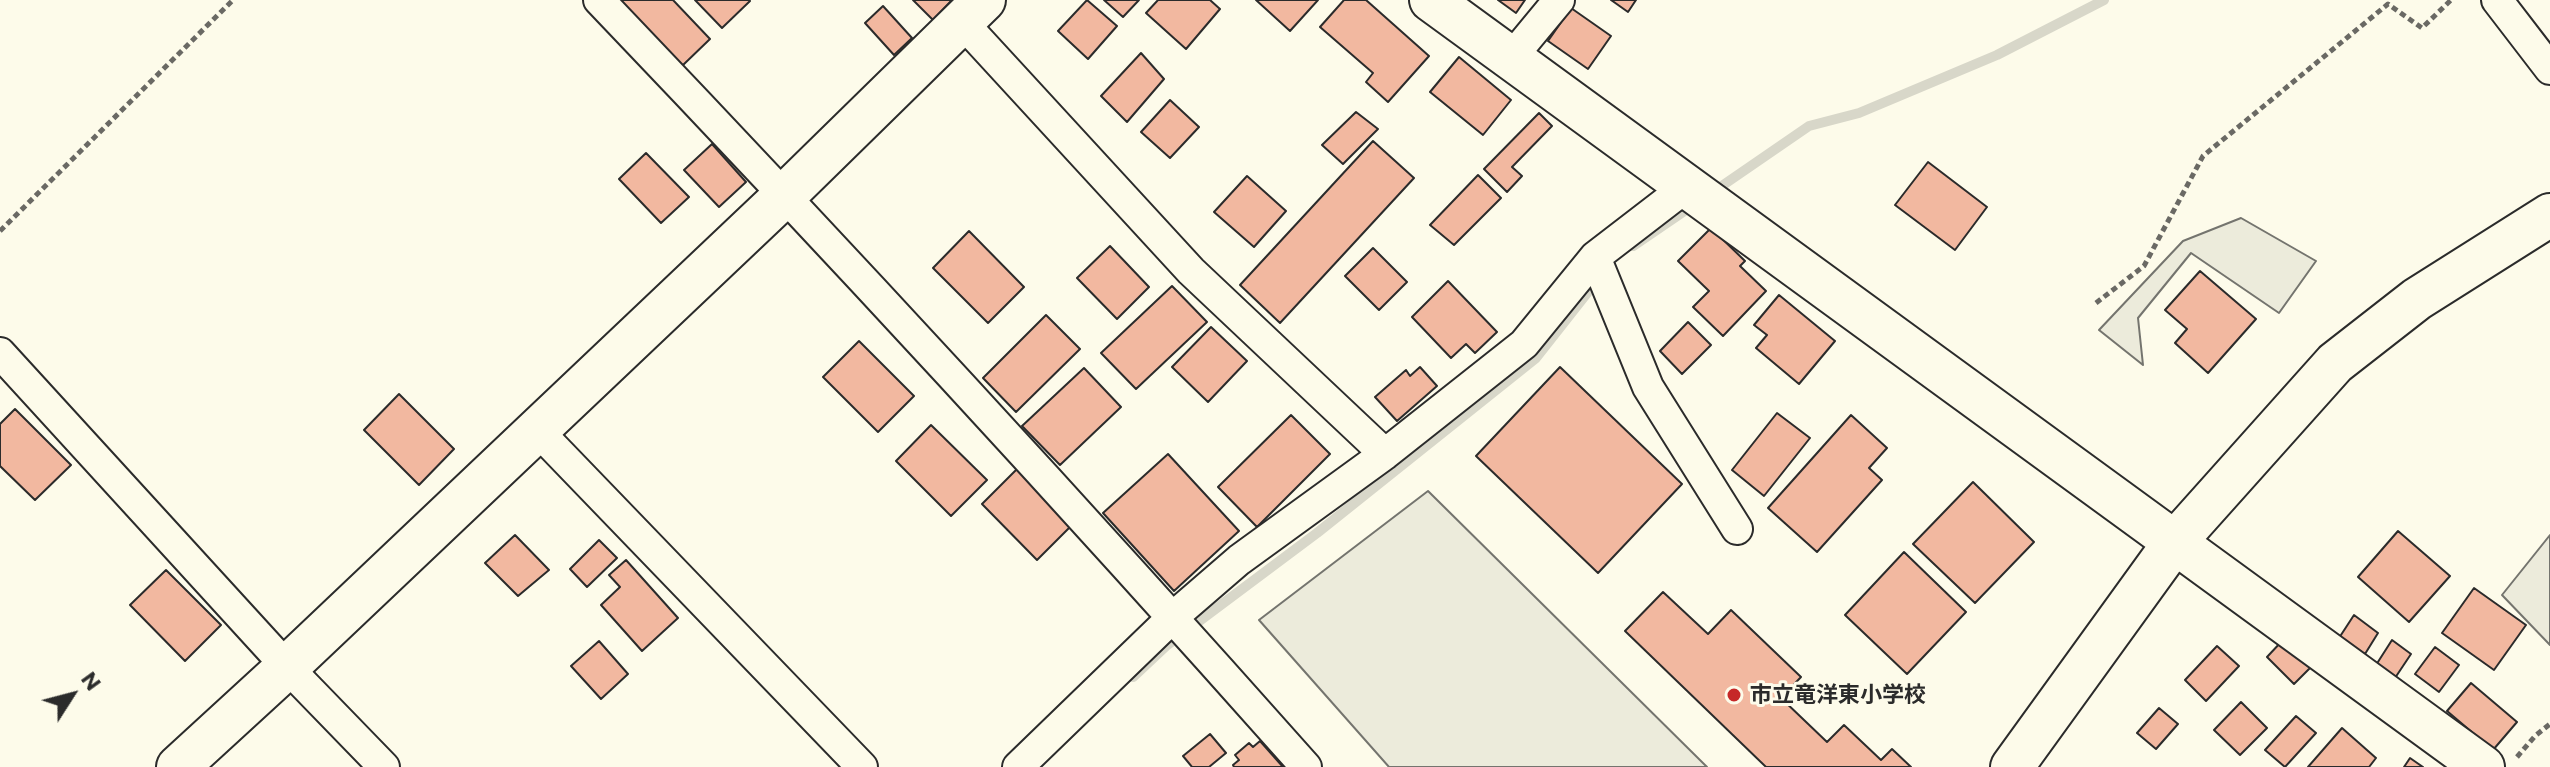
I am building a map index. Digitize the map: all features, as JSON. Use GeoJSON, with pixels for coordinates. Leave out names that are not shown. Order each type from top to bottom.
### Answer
{"type":"FeatureCollection","features":[{"type":"Feature","properties":{"kind":"street"},"geometry":{"type":"LineString","coordinates":[[599,0],[785,195],[1173,617],[1306,767]]}},
{"type":"Feature","properties":{"kind":"street"},"geometry":{"type":"LineString","coordinates":[[1431,0],[2483,767]]}},
{"type":"Feature","properties":{"kind":"street"},"geometry":{"type":"LineString","coordinates":[[1511,58],[1559,0]]}},
{"type":"Feature","properties":{"kind":"street"},"geometry":{"type":"LineString","coordinates":[[2497,0],[2550,69]]}},
{"type":"Feature","properties":{"kind":"street"},"geometry":{"type":"LineString","coordinates":[[178,767],[785,195],[973,11],[1191,271],[1385,454]]}},
{"type":"Feature","properties":{"kind":"street"},"geometry":{"type":"LineString","coordinates":[[1018,767],[1173,617],[1239,560],[1385,454],[1524,344],[1595,257],[1686,187]]}},
{"type":"Feature","properties":{"kind":"street"},"geometry":{"type":"LineString","coordinates":[[2012,767],[2174,543],[2335,363],[2417,299],[2550,215]]}},
{"type":"Feature","properties":{"kind":"street"},"geometry":{"type":"LineString","coordinates":[[1595,257],[1648,387],[1737,529]]}},
{"type":"Feature","properties":{"kind":"street"},"geometry":{"type":"LineString","coordinates":[[0,353],[287,667],[384,767]]}},
{"type":"Feature","properties":{"kind":"street"},"geometry":{"type":"LineString","coordinates":[[537,430],[862,767]]}},
{"type":"Feature","properties":{"kind":"path"},"geometry":{"type":"LineString","coordinates":[[0,231],[233,0]]}},
{"type":"Feature","properties":{"kind":"path"},"geometry":{"type":"LineString","coordinates":[[2096,303],[2144,266],[2203,156],[2388,4],[2422,28],[2451,0]]}},
{"type":"Feature","properties":{"kind":"path"},"geometry":{"type":"LineString","coordinates":[[2509,767],[2535,736],[2550,724]]}},
{"type":"Feature","properties":{"kind":"shaded area"},"geometry":{"type":"Polygon","coordinates":[[[2241,218],[2316,261],[2279,313],[2191,253],[2138,318],[2143,365],[2099,330],[2183,241],[2241,218]]]}},
{"type":"Feature","properties":{"kind":"shaded area"},"geometry":{"type":"Polygon","coordinates":[[[1428,491],[1707,767],[1389,767],[1259,620],[1428,491]]]}},
{"type":"Feature","properties":{"kind":"shaded area"},"geometry":{"type":"Polygon","coordinates":[[[2550,535],[2550,645],[2502,595],[2550,535]]]}},
{"type":"Feature","properties":{"kind":"building"},"geometry":{"type":"Polygon","coordinates":[[[618,0],[673,0],[710,39],[682,66],[618,0]]]}},
{"type":"Feature","properties":{"kind":"building"},"geometry":{"type":"Polygon","coordinates":[[[695,0],[749,0],[750,1],[722,28],[695,0]]]}},
{"type":"Feature","properties":{"kind":"building"},"geometry":{"type":"Polygon","coordinates":[[[913,0],[952,0],[933,20],[913,0]]]}},
{"type":"Feature","properties":{"kind":"building"},"geometry":{"type":"Polygon","coordinates":[[[1087,0],[1117,26],[1088,59],[1058,31],[1087,0]]]}},
{"type":"Feature","properties":{"kind":"building"},"geometry":{"type":"Polygon","coordinates":[[[1104,0],[1139,0],[1123,17],[1104,0]]]}},
{"type":"Feature","properties":{"kind":"building"},"geometry":{"type":"Polygon","coordinates":[[[1158,0],[1210,0],[1220,9],[1186,49],[1146,13],[1158,0]]]}},
{"type":"Feature","properties":{"kind":"building"},"geometry":{"type":"Polygon","coordinates":[[[1256,0],[1318,0],[1290,31],[1256,0]]]}},
{"type":"Feature","properties":{"kind":"building"},"geometry":{"type":"Polygon","coordinates":[[[1344,0],[1366,0],[1429,56],[1388,102],[1366,82],[1373,73],[1320,27],[1344,0]]]}},
{"type":"Feature","properties":{"kind":"building"},"geometry":{"type":"Polygon","coordinates":[[[1498,0],[1525,0],[1516,13],[1498,0]]]}},
{"type":"Feature","properties":{"kind":"building"},"geometry":{"type":"Polygon","coordinates":[[[1611,0],[1636,0],[1628,12],[1611,0]]]}},
{"type":"Feature","properties":{"kind":"building"},"geometry":{"type":"Polygon","coordinates":[[[883,6],[912,38],[894,55],[865,23],[883,6]]]}},
{"type":"Feature","properties":{"kind":"building"},"geometry":{"type":"Polygon","coordinates":[[[1571,8],[1611,36],[1588,69],[1548,41],[1571,8]]]}},
{"type":"Feature","properties":{"kind":"building"},"geometry":{"type":"Polygon","coordinates":[[[1141,53],[1164,79],[1127,122],[1101,96],[1141,53]]]}},
{"type":"Feature","properties":{"kind":"building"},"geometry":{"type":"Polygon","coordinates":[[[1459,57],[1511,100],[1483,135],[1430,92],[1459,57]]]}},
{"type":"Feature","properties":{"kind":"building"},"geometry":{"type":"Polygon","coordinates":[[[1170,100],[1199,127],[1170,158],[1141,132],[1170,100]]]}},
{"type":"Feature","properties":{"kind":"building"},"geometry":{"type":"Polygon","coordinates":[[[1356,112],[1378,129],[1343,164],[1322,145],[1356,112]]]}},
{"type":"Feature","properties":{"kind":"building"},"geometry":{"type":"Polygon","coordinates":[[[1539,113],[1552,126],[1512,167],[1522,176],[1507,192],[1484,169],[1539,113]]]}},
{"type":"Feature","properties":{"kind":"building"},"geometry":{"type":"Polygon","coordinates":[[[1373,141],[1414,178],[1280,323],[1240,285],[1373,141]]]}},
{"type":"Feature","properties":{"kind":"building"},"geometry":{"type":"Polygon","coordinates":[[[712,144],[746,182],[719,207],[684,170],[712,144]]]}},
{"type":"Feature","properties":{"kind":"building"},"geometry":{"type":"Polygon","coordinates":[[[646,153],[689,197],[661,223],[619,179],[646,153]]]}},
{"type":"Feature","properties":{"kind":"building"},"geometry":{"type":"Polygon","coordinates":[[[1928,162],[1987,207],[1955,250],[1895,205],[1928,162]]]}},
{"type":"Feature","properties":{"kind":"building"},"geometry":{"type":"Polygon","coordinates":[[[1478,175],[1501,198],[1454,245],[1430,225],[1478,175]]]}},
{"type":"Feature","properties":{"kind":"building"},"geometry":{"type":"Polygon","coordinates":[[[1247,176],[1286,211],[1254,247],[1214,212],[1247,176]]]}},
{"type":"Feature","properties":{"kind":"building"},"geometry":{"type":"Polygon","coordinates":[[[1711,228],[1745,261],[1740,266],[1766,291],[1723,336],[1693,307],[1709,291],[1678,261],[1711,228]]]}},
{"type":"Feature","properties":{"kind":"building"},"geometry":{"type":"Polygon","coordinates":[[[969,231],[1024,287],[988,323],[933,268],[969,231]]]}},
{"type":"Feature","properties":{"kind":"building"},"geometry":{"type":"Polygon","coordinates":[[[1110,246],[1149,287],[1117,319],[1077,278],[1110,246]]]}},
{"type":"Feature","properties":{"kind":"building"},"geometry":{"type":"Polygon","coordinates":[[[1373,248],[1407,282],[1379,310],[1345,276],[1373,248]]]}},
{"type":"Feature","properties":{"kind":"building"},"geometry":{"type":"Polygon","coordinates":[[[2200,271],[2256,319],[2208,373],[2175,343],[2187,329],[2165,310],[2200,271]]]}},
{"type":"Feature","properties":{"kind":"building"},"geometry":{"type":"Polygon","coordinates":[[[1448,281],[1497,332],[1475,353],[1466,344],[1451,358],[1412,317],[1448,281]]]}},
{"type":"Feature","properties":{"kind":"building"},"geometry":{"type":"Polygon","coordinates":[[[1172,286],[1207,322],[1136,389],[1101,353],[1172,286]]]}},
{"type":"Feature","properties":{"kind":"building"},"geometry":{"type":"Polygon","coordinates":[[[1779,295],[1835,341],[1799,384],[1756,348],[1767,335],[1754,325],[1779,295]]]}},
{"type":"Feature","properties":{"kind":"building"},"geometry":{"type":"Polygon","coordinates":[[[1046,315],[1080,349],[1016,412],[983,378],[1046,315]]]}},
{"type":"Feature","properties":{"kind":"building"},"geometry":{"type":"Polygon","coordinates":[[[1688,322],[1711,345],[1682,374],[1660,351],[1688,322]]]}},
{"type":"Feature","properties":{"kind":"building"},"geometry":{"type":"Polygon","coordinates":[[[1211,327],[1247,361],[1208,402],[1172,367],[1211,327]]]}},
{"type":"Feature","properties":{"kind":"building"},"geometry":{"type":"Polygon","coordinates":[[[859,341],[914,396],[878,432],[823,377],[859,341]]]}},
{"type":"Feature","properties":{"kind":"building"},"geometry":{"type":"Polygon","coordinates":[[[1420,367],[1437,386],[1397,421],[1375,397],[1406,370],[1410,376],[1420,367]]]}},
{"type":"Feature","properties":{"kind":"building"},"geometry":{"type":"Polygon","coordinates":[[[1560,367],[1682,484],[1598,573],[1476,456],[1560,367]]]}},
{"type":"Feature","properties":{"kind":"building"},"geometry":{"type":"Polygon","coordinates":[[[1084,368],[1121,407],[1060,465],[1022,426],[1084,368]]]}},
{"type":"Feature","properties":{"kind":"building"},"geometry":{"type":"Polygon","coordinates":[[[399,394],[454,449],[419,485],[364,430],[399,394]]]}},
{"type":"Feature","properties":{"kind":"building"},"geometry":{"type":"Polygon","coordinates":[[[15,409],[71,465],[35,500],[0,466],[0,424],[15,409]]]}},
{"type":"Feature","properties":{"kind":"building"},"geometry":{"type":"Polygon","coordinates":[[[1777,413],[1810,438],[1764,496],[1732,470],[1777,413]]]}},
{"type":"Feature","properties":{"kind":"building"},"geometry":{"type":"Polygon","coordinates":[[[1291,415],[1330,454],[1257,527],[1218,487],[1291,415]]]}},
{"type":"Feature","properties":{"kind":"building"},"geometry":{"type":"Polygon","coordinates":[[[1851,415],[1887,448],[1869,468],[1882,480],[1817,552],[1768,508],[1851,415]]]}},
{"type":"Feature","properties":{"kind":"building"},"geometry":{"type":"Polygon","coordinates":[[[931,425],[987,480],[951,516],[896,461],[931,425]]]}},
{"type":"Feature","properties":{"kind":"building"},"geometry":{"type":"Polygon","coordinates":[[[1168,454],[1239,531],[1174,591],[1103,513],[1168,454]]]}},
{"type":"Feature","properties":{"kind":"building"},"geometry":{"type":"Polygon","coordinates":[[[1018,468],[1073,524],[1037,560],[982,504],[1018,468]]]}},
{"type":"Feature","properties":{"kind":"building"},"geometry":{"type":"Polygon","coordinates":[[[1973,482],[2034,542],[1975,603],[1913,544],[1973,482]]]}},
{"type":"Feature","properties":{"kind":"building"},"geometry":{"type":"Polygon","coordinates":[[[2398,531],[2450,576],[2409,622],[2358,577],[2398,531]]]}},
{"type":"Feature","properties":{"kind":"building"},"geometry":{"type":"Polygon","coordinates":[[[515,535],[549,570],[518,596],[485,563],[515,535]]]}},
{"type":"Feature","properties":{"kind":"building"},"geometry":{"type":"Polygon","coordinates":[[[599,540],[617,558],[587,587],[570,569],[599,540]]]}},
{"type":"Feature","properties":{"kind":"building"},"geometry":{"type":"Polygon","coordinates":[[[1904,552],[1966,612],[1907,674],[1845,615],[1904,552]]]}},
{"type":"Feature","properties":{"kind":"building"},"geometry":{"type":"Polygon","coordinates":[[[626,560],[678,618],[642,651],[601,605],[620,587],[609,575],[626,560]]]}},
{"type":"Feature","properties":{"kind":"building"},"geometry":{"type":"Polygon","coordinates":[[[166,570],[221,625],[185,661],[130,605],[166,570]]]}},
{"type":"Feature","properties":{"kind":"building"},"geometry":{"type":"Polygon","coordinates":[[[2474,588],[2526,625],[2494,670],[2442,633],[2474,588]]]}},
{"type":"Feature","properties":{"kind":"building"},"geometry":{"type":"Polygon","coordinates":[[[1663,592],[1708,634],[1731,610],[1801,677],[1781,698],[1827,742],[1844,725],[1881,760],[1892,749],[1911,767],[1766,767],[1625,631],[1663,592]]]}},
{"type":"Feature","properties":{"kind":"building"},"geometry":{"type":"Polygon","coordinates":[[[2354,615],[2378,633],[2365,654],[2339,638],[2354,615]]]}},
{"type":"Feature","properties":{"kind":"building"},"geometry":{"type":"Polygon","coordinates":[[[2392,640],[2411,654],[2395,678],[2376,665],[2392,640]]]}},
{"type":"Feature","properties":{"kind":"building"},"geometry":{"type":"Polygon","coordinates":[[[599,641],[628,674],[601,699],[571,666],[599,641]]]}},
{"type":"Feature","properties":{"kind":"building"},"geometry":{"type":"Polygon","coordinates":[[[2282,641],[2310,668],[2294,684],[2267,657],[2282,641]]]}},
{"type":"Feature","properties":{"kind":"building"},"geometry":{"type":"Polygon","coordinates":[[[2217,646],[2239,666],[2206,701],[2185,680],[2217,646]]]}},
{"type":"Feature","properties":{"kind":"building"},"geometry":{"type":"Polygon","coordinates":[[[2435,647],[2459,665],[2439,692],[2415,674],[2435,647]]]}},
{"type":"Feature","properties":{"kind":"building"},"geometry":{"type":"Polygon","coordinates":[[[2471,683],[2517,722],[2493,750],[2447,711],[2471,683]]]}},
{"type":"Feature","properties":{"kind":"building"},"geometry":{"type":"Polygon","coordinates":[[[2241,702],[2267,728],[2240,755],[2214,730],[2241,702]]]}},
{"type":"Feature","properties":{"kind":"building"},"geometry":{"type":"Polygon","coordinates":[[[2159,708],[2178,724],[2156,749],[2137,733],[2159,708]]]}},
{"type":"Feature","properties":{"kind":"building"},"geometry":{"type":"Polygon","coordinates":[[[2296,716],[2316,733],[2285,767],[2265,750],[2296,716]]]}},
{"type":"Feature","properties":{"kind":"building"},"geometry":{"type":"Polygon","coordinates":[[[2342,728],[2376,758],[2369,767],[2308,767],[2342,728]]]}},
{"type":"Feature","properties":{"kind":"building"},"geometry":{"type":"Polygon","coordinates":[[[1210,734],[1226,753],[1209,767],[1192,767],[1183,756],[1210,734]]]}},
{"type":"Feature","properties":{"kind":"building"},"geometry":{"type":"Polygon","coordinates":[[[1260,741],[1283,767],[1234,767],[1239,760],[1235,755],[1249,743],[1253,747],[1260,741]]]}},
{"type":"Feature","properties":{"kind":"building"},"geometry":{"type":"Polygon","coordinates":[[[2410,758],[2423,767],[2404,767],[2410,758]]]}},
{"type":"Feature","properties":{"kind":"waterway"},"geometry":{"type":"LineString","coordinates":[[1713,192],[1809,126],[1859,113],[1997,55],[2104,0]]}},
{"type":"Feature","properties":{"kind":"waterway"},"geometry":{"type":"LineString","coordinates":[[1633,246],[1693,205]]}},
{"type":"Feature","properties":{"kind":"waterway"},"geometry":{"type":"LineString","coordinates":[[1133,677],[1166,646],[1317,533],[1536,358],[1599,278]]}},
{"type":"Feature","properties":{"kind":"place","name":"市立竜洋東小学校"},"geometry":{"type":"Point","coordinates":[1734,695]}}]}
